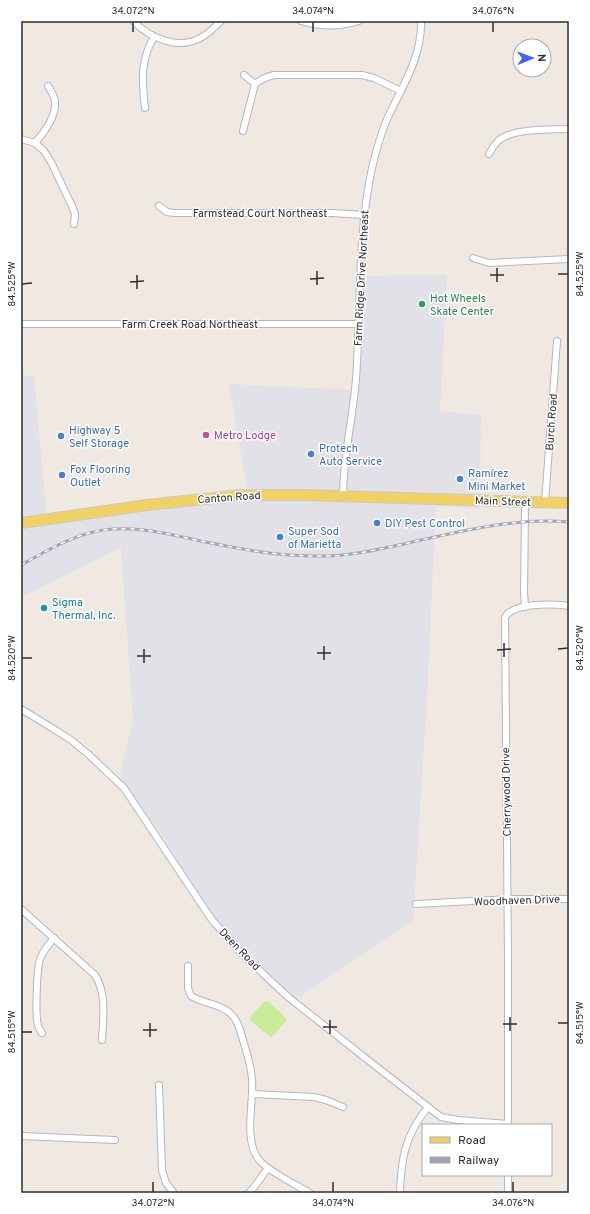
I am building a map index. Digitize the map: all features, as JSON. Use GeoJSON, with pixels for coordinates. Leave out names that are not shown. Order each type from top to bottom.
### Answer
{"type":"FeatureCollection","features":[{"type":"Feature","properties":{"kind":"main road","name":"Canton Road"},"geometry":{"type":"LineString","coordinates":[[21,523],[138,506],[227,496],[267,494],[438,499]]}},
{"type":"Feature","properties":{"kind":"main road","name":"Main Street"},"geometry":{"type":"LineString","coordinates":[[438,499],[569,503]]}},
{"type":"Feature","properties":{"kind":"street"},"geometry":{"type":"LineString","coordinates":[[133,21],[154,37],[180,43],[195,41],[209,32],[221,21]]}},
{"type":"Feature","properties":{"kind":"street"},"geometry":{"type":"LineString","coordinates":[[301,21],[323,26],[359,21]]}},
{"type":"Feature","properties":{"kind":"street","name":"Farm Ridge Drive Northeast"},"geometry":{"type":"LineString","coordinates":[[343,496],[356,380],[361,248],[369,184],[376,151],[386,123],[417,56],[421,39],[421,21]]}},
{"type":"Feature","properties":{"kind":"street"},"geometry":{"type":"LineString","coordinates":[[145,108],[142,72],[147,51],[154,37]]}},
{"type":"Feature","properties":{"kind":"street"},"geometry":{"type":"LineString","coordinates":[[244,75],[255,84]]}},
{"type":"Feature","properties":{"kind":"street"},"geometry":{"type":"LineString","coordinates":[[243,131],[255,84],[263,78],[274,75],[362,75],[374,78],[401,91]]}},
{"type":"Feature","properties":{"kind":"street"},"geometry":{"type":"LineString","coordinates":[[35,143],[48,125],[54,112],[55,100],[48,86]]}},
{"type":"Feature","properties":{"kind":"street"},"geometry":{"type":"LineString","coordinates":[[489,154],[498,141],[518,132],[569,129]]}},
{"type":"Feature","properties":{"kind":"street"},"geometry":{"type":"LineString","coordinates":[[21,139],[35,143],[48,156],[72,206],[75,214],[74,224]]}},
{"type":"Feature","properties":{"kind":"street","name":"Farmstead Court Northeast"},"geometry":{"type":"LineString","coordinates":[[159,206],[167,212],[174,213],[310,212],[364,215]]}},
{"type":"Feature","properties":{"kind":"street"},"geometry":{"type":"LineString","coordinates":[[473,258],[489,262],[569,259]]}},
{"type":"Feature","properties":{"kind":"street","name":"Farm Creek Road Northeast"},"geometry":{"type":"LineString","coordinates":[[21,324],[359,324]]}},
{"type":"Feature","properties":{"kind":"street","name":"Burch Road"},"geometry":{"type":"LineString","coordinates":[[545,502],[557,341]]}},
{"type":"Feature","properties":{"kind":"street"},"geometry":{"type":"LineString","coordinates":[[526,501],[524,511],[525,607],[540,605],[569,606]]}},
{"type":"Feature","properties":{"kind":"street","name":"Cherrywood Drive"},"geometry":{"type":"LineString","coordinates":[[508,1124],[508,957],[504,627],[506,615],[510,612],[525,607]]}},
{"type":"Feature","properties":{"kind":"street","name":"Deen Road"},"geometry":{"type":"LineString","coordinates":[[21,710],[71,740],[124,788],[212,920],[242,954],[288,996],[428,1107],[445,1118],[499,1124]]}},
{"type":"Feature","properties":{"kind":"street","name":"Woodhaven Drive"},"geometry":{"type":"LineString","coordinates":[[416,904],[511,899],[569,899]]}},
{"type":"Feature","properties":{"kind":"street"},"geometry":{"type":"LineString","coordinates":[[21,909],[90,969],[99,981],[103,998],[102,1040]]}},
{"type":"Feature","properties":{"kind":"street"},"geometry":{"type":"LineString","coordinates":[[42,1033],[36,1017],[40,959],[43,952],[54,938]]}},
{"type":"Feature","properties":{"kind":"street"},"geometry":{"type":"LineString","coordinates":[[188,966],[188,988],[191,996],[199,1001],[226,1010],[232,1014],[238,1024],[250,1063],[253,1094],[251,1143],[258,1159],[268,1168],[310,1193]]}},
{"type":"Feature","properties":{"kind":"street"},"geometry":{"type":"LineString","coordinates":[[159,1086],[162,1170],[166,1183],[174,1193]]}},
{"type":"Feature","properties":{"kind":"street"},"geometry":{"type":"LineString","coordinates":[[253,1094],[314,1097],[326,1100],[342,1108]]}},
{"type":"Feature","properties":{"kind":"street"},"geometry":{"type":"LineString","coordinates":[[400,1193],[400,1173],[403,1154],[421,1117],[428,1107]]}},
{"type":"Feature","properties":{"kind":"street"},"geometry":{"type":"LineString","coordinates":[[21,1136],[115,1140]]}},
{"type":"Feature","properties":{"kind":"street"},"geometry":{"type":"LineString","coordinates":[[249,1193],[268,1168]]}},
{"type":"Feature","properties":{"kind":"street"},"geometry":{"type":"LineString","coordinates":[[508,1176],[508,1193]]}},
{"type":"Feature","properties":{"kind":"shaded area"},"geometry":{"type":"Polygon","coordinates":[[[447,275],[440,411],[481,415],[480,509],[436,506],[427,697],[413,920],[291,1003],[215,922],[160,831],[119,778],[133,721],[121,548],[21,598],[21,375],[34,376],[47,520],[248,494],[229,384],[357,390],[360,371],[361,276],[447,275]]]}},
{"type":"Feature","properties":{"kind":"green space"},"geometry":{"type":"Polygon","coordinates":[[[265,1001],[268,1001],[286,1018],[286,1021],[272,1037],[270,1037],[251,1021],[250,1017],[265,1001]]]}},
{"type":"Feature","properties":{"kind":"railway"},"geometry":{"type":"LineString","coordinates":[[21,565],[65,542],[100,530],[134,529],[260,552],[325,556],[362,552],[462,531],[505,524],[548,521],[569,522]]}},
{"type":"Feature","properties":{"kind":"place","name":"Hot Wheels Skate Center"},"geometry":{"type":"Point","coordinates":[422,304]}},
{"type":"Feature","properties":{"kind":"place","name":"Metro Lodge"},"geometry":{"type":"Point","coordinates":[206,435]}},
{"type":"Feature","properties":{"kind":"place","name":"Highway 5 Self Storage"},"geometry":{"type":"Point","coordinates":[61,436]}},
{"type":"Feature","properties":{"kind":"place","name":"Protech Auto Service"},"geometry":{"type":"Point","coordinates":[311,454]}},
{"type":"Feature","properties":{"kind":"place","name":"Fox Flooring Outlet"},"geometry":{"type":"Point","coordinates":[62,475]}},
{"type":"Feature","properties":{"kind":"place","name":"Ramírez Mini Market"},"geometry":{"type":"Point","coordinates":[460,479]}},
{"type":"Feature","properties":{"kind":"place","name":"DIY Pest Control"},"geometry":{"type":"Point","coordinates":[377,523]}},
{"type":"Feature","properties":{"kind":"place","name":"Super Sod of Marietta"},"geometry":{"type":"Point","coordinates":[280,537]}},
{"type":"Feature","properties":{"kind":"place","name":"Sigma Thermal, Inc."},"geometry":{"type":"Point","coordinates":[44,608]}}]}
